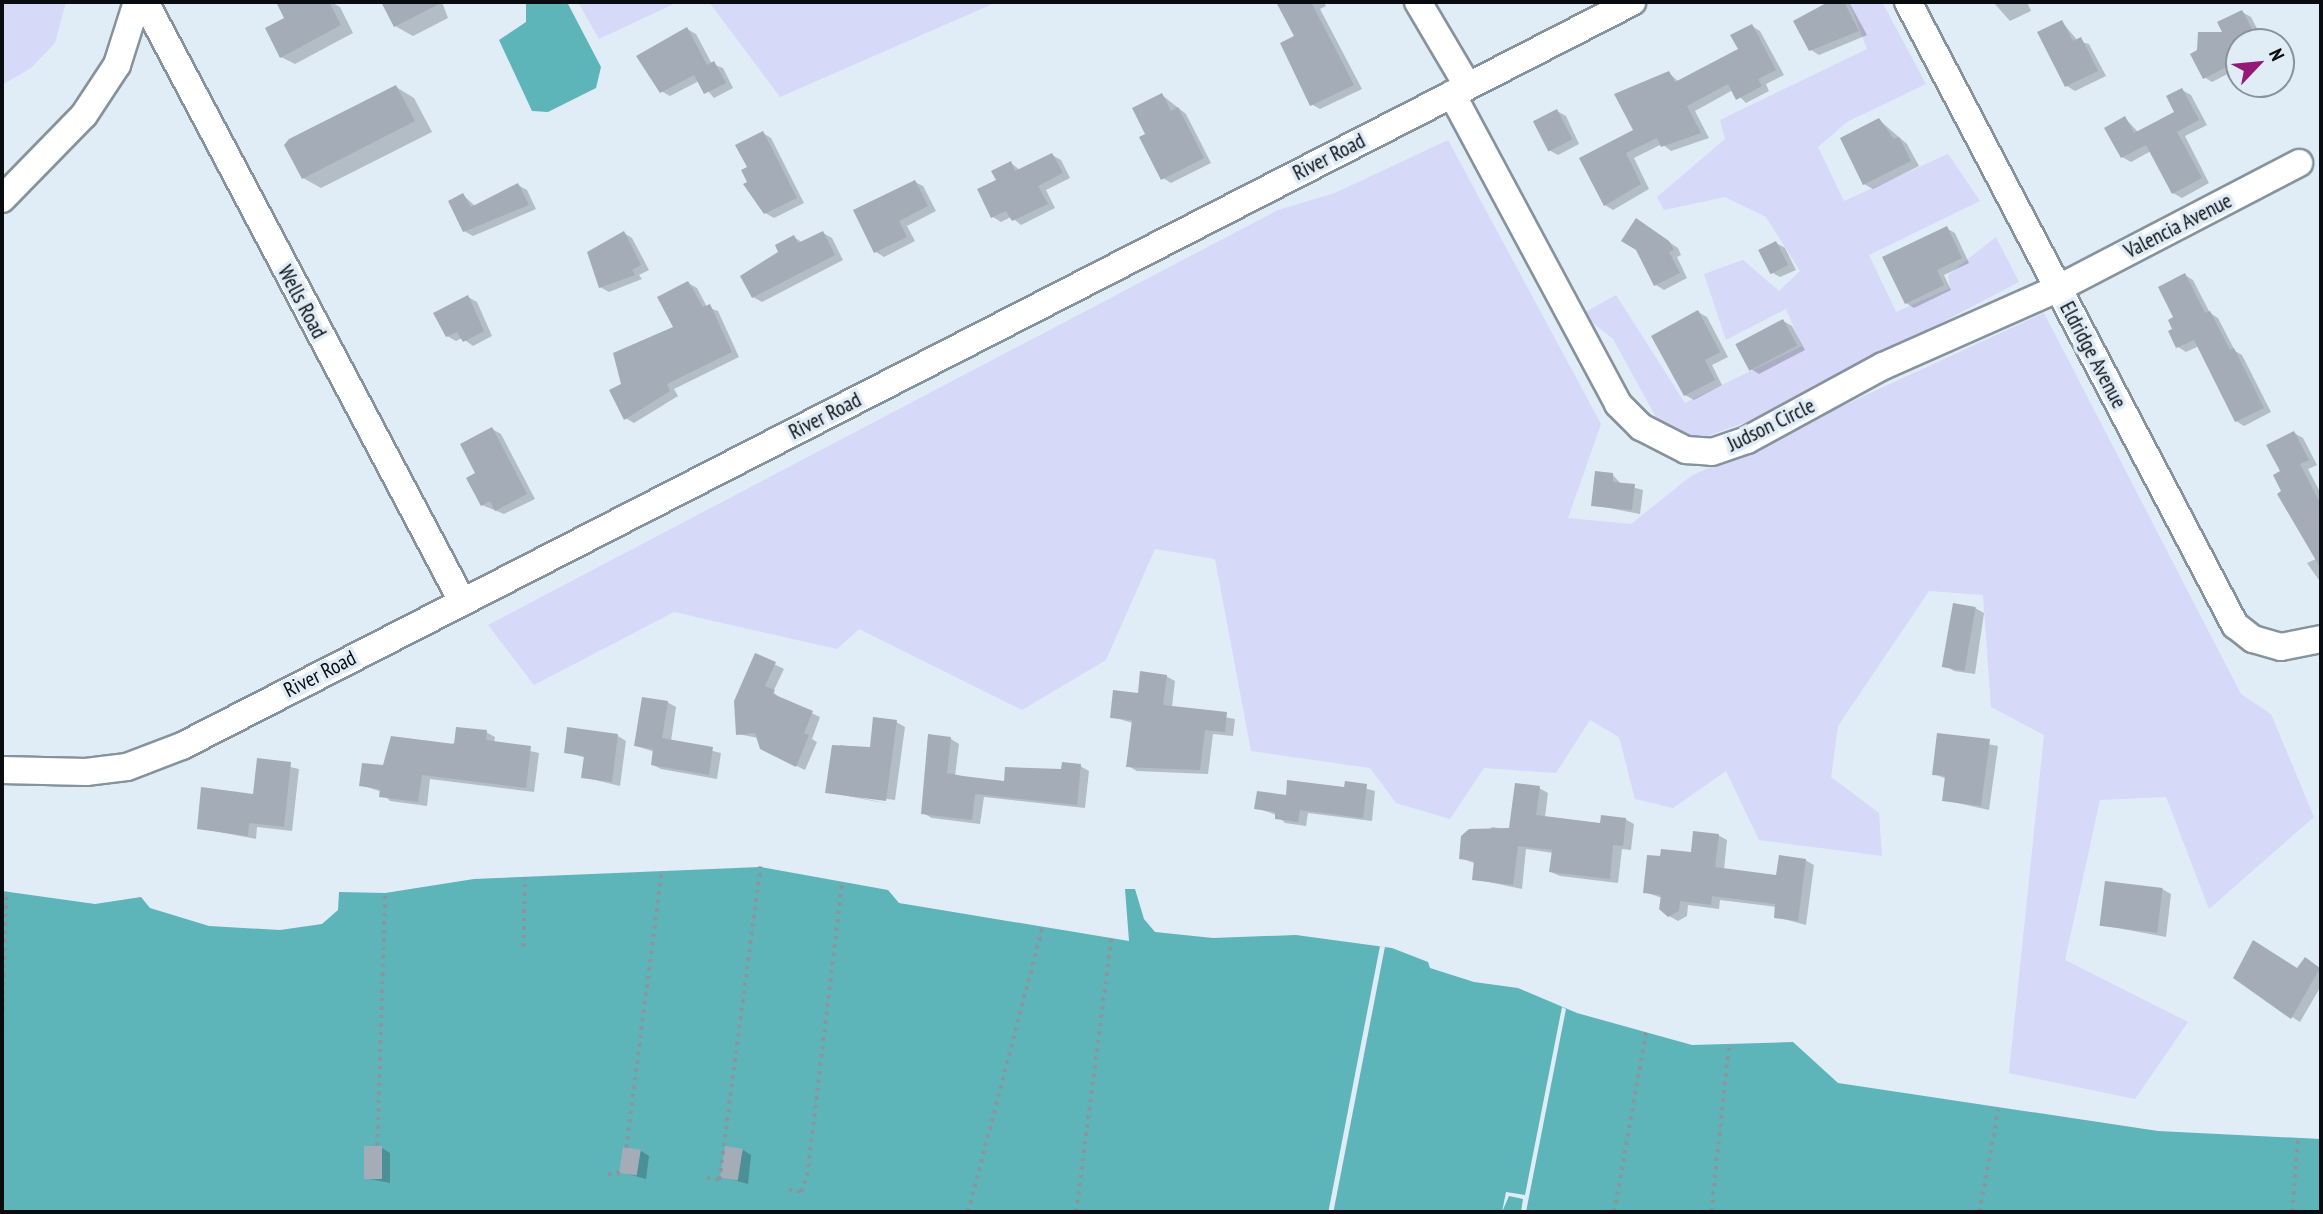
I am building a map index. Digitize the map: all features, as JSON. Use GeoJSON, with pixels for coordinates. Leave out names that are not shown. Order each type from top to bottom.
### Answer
{"type":"FeatureCollection","features":[{"type":"Feature","properties":{"kind":"street"},"geometry":{"type":"LineString","coordinates":[[2,199],[84,115],[117,65],[137,2]]}},
{"type":"Feature","properties":{"kind":"street","name":"Wells Road"},"geometry":{"type":"LineString","coordinates":[[145,2],[463,601]]}},
{"type":"Feature","properties":{"kind":"street","name":"Judson Circle"},"geometry":{"type":"LineString","coordinates":[[1418,2],[1618,404],[1641,427],[1686,450],[1712,452],[1747,440],[1883,366],[2057,289]]}},
{"type":"Feature","properties":{"kind":"street","name":"River Road"},"geometry":{"type":"LineString","coordinates":[[2,771],[86,772],[127,767],[156,757],[1632,2]]}},
{"type":"Feature","properties":{"kind":"street","name":"Eldridge Avenue"},"geometry":{"type":"LineString","coordinates":[[1908,2],[2235,625],[2253,639],[2281,647],[2321,639]]}},
{"type":"Feature","properties":{"kind":"street","name":"Valencia Avenue"},"geometry":{"type":"LineString","coordinates":[[2057,289],[2299,163]]}},
{"type":"Feature","properties":{"kind":"path"},"geometry":{"type":"LineString","coordinates":[[707,1178],[719,1180],[760,867]]}},
{"type":"Feature","properties":{"kind":"path"},"geometry":{"type":"LineString","coordinates":[[626,1148],[661,874]]}},
{"type":"Feature","properties":{"kind":"path"},"geometry":{"type":"LineString","coordinates":[[523,947],[525,878]]}},
{"type":"Feature","properties":{"kind":"path"},"geometry":{"type":"LineString","coordinates":[[789,1190],[801,1192],[807,1175],[842,883]]}},
{"type":"Feature","properties":{"kind":"path"},"geometry":{"type":"LineString","coordinates":[[2,1028],[6,892]]}},
{"type":"Feature","properties":{"kind":"path"},"geometry":{"type":"LineString","coordinates":[[377,1146],[385,893]]}},
{"type":"Feature","properties":{"kind":"path"},"geometry":{"type":"LineString","coordinates":[[968,1212],[1043,925]]}},
{"type":"Feature","properties":{"kind":"path"},"geometry":{"type":"LineString","coordinates":[[1076,1212],[1111,937]]}},
{"type":"Feature","properties":{"kind":"path"},"geometry":{"type":"LineString","coordinates":[[1614,1212],[1646,1033]]}},
{"type":"Feature","properties":{"kind":"path"},"geometry":{"type":"LineString","coordinates":[[1711,1212],[1729,1044]]}},
{"type":"Feature","properties":{"kind":"path"},"geometry":{"type":"LineString","coordinates":[[1979,1212],[1998,1110]]}},
{"type":"Feature","properties":{"kind":"path"},"geometry":{"type":"LineString","coordinates":[[2292,1212],[2298,1138]]}},
{"type":"Feature","properties":{"kind":"path"},"geometry":{"type":"LineString","coordinates":[[608,1174],[622,1173]]}},
{"type":"Feature","properties":{"kind":"shaded area"},"geometry":{"type":"Polygon","coordinates":[[[2,2],[66,2],[55,43],[31,68],[2,85],[2,2]]]}},
{"type":"Feature","properties":{"kind":"shaded area"},"geometry":{"type":"Polygon","coordinates":[[[578,2],[678,2],[599,39],[578,2]]]}},
{"type":"Feature","properties":{"kind":"shaded area"},"geometry":{"type":"Polygon","coordinates":[[[709,2],[997,2],[780,97],[709,2]]]}},
{"type":"Feature","properties":{"kind":"shaded area"},"geometry":{"type":"Polygon","coordinates":[[[1849,2],[1882,2],[1926,84],[1847,122],[1818,147],[1844,201],[1948,154],[1980,201],[1869,255],[1896,312],[1950,288],[1948,275],[1996,237],[2019,282],[1763,416],[1702,438],[1663,430],[1613,339],[1582,314],[1616,295],[1685,403],[1802,346],[1786,309],[1726,340],[1704,274],[1743,260],[1779,291],[1800,271],[1766,217],[1725,197],[1664,210],[1657,197],[1725,139],[1720,120],[1867,49],[1849,2]]]}},
{"type":"Feature","properties":{"kind":"shaded area"},"geometry":{"type":"Polygon","coordinates":[[[1448,140],[1601,424],[1568,518],[1631,524],[1691,476],[2044,313],[2241,694],[2271,714],[2314,817],[2209,909],[2166,797],[2100,800],[2065,960],[2188,1022],[2135,1099],[2009,1073],[2044,735],[1991,707],[1983,595],[1929,591],[1838,726],[1831,777],[1879,813],[1882,856],[1759,840],[1726,771],[1673,808],[1635,799],[1619,737],[1590,720],[1556,773],[1484,768],[1450,819],[1396,803],[1370,768],[1251,751],[1215,559],[1155,549],[1106,660],[1022,710],[859,629],[837,649],[674,612],[534,685],[488,625],[1278,210],[1335,193],[1448,140]]]}},
{"type":"Feature","properties":{"kind":"water"},"geometry":{"type":"Polygon","coordinates":[[[526,2],[567,2],[601,67],[596,88],[548,112],[532,111],[499,40],[526,22],[526,2]]]}},
{"type":"Feature","properties":{"kind":"water"},"geometry":{"type":"Polygon","coordinates":[[[760,867],[888,890],[899,903],[1129,941],[1125,889],[1135,889],[1144,919],[1155,932],[1213,938],[1296,935],[1392,948],[1428,962],[1430,968],[1474,982],[1518,988],[1577,1013],[1692,1045],[1793,1042],[1838,1083],[2158,1131],[2321,1139],[2321,1212],[2,1212],[2,891],[95,904],[141,897],[150,908],[209,926],[280,930],[322,924],[338,910],[339,892],[385,893],[474,879],[760,867]]]}},
{"type":"Feature","properties":{"kind":"pier"},"geometry":{"type":"Polygon","coordinates":[[[1380,946],[1385,947],[1334,1211],[1329,1210],[1380,946]]]}},
{"type":"Feature","properties":{"kind":"pier"},"geometry":{"type":"Polygon","coordinates":[[[1562,1007],[1566,1009],[1526,1212],[1521,1212],[1523,1199],[1509,1196],[1502,1212],[1506,1192],[1525,1195],[1562,1007]]]}},
{"type":"Feature","properties":{"kind":"building"},"geometry":{"type":"Polygon","coordinates":[[[276,2],[329,2],[341,25],[280,58],[265,28],[284,18],[276,2]]]}},
{"type":"Feature","properties":{"kind":"building"},"geometry":{"type":"Polygon","coordinates":[[[381,2],[443,2],[394,27],[381,2]]]}},
{"type":"Feature","properties":{"kind":"building"},"geometry":{"type":"Polygon","coordinates":[[[1276,2],[1311,2],[1354,85],[1310,106],[1280,43],[1294,36],[1276,2]]]}},
{"type":"Feature","properties":{"kind":"building"},"geometry":{"type":"Polygon","coordinates":[[[1828,2],[1844,2],[1859,31],[1809,51],[1793,21],[1828,2]]]}},
{"type":"Feature","properties":{"kind":"building"},"geometry":{"type":"Polygon","coordinates":[[[2242,10],[2252,28],[2225,28],[2225,68],[2203,79],[2190,54],[2197,50],[2198,32],[2222,32],[2217,22],[2242,10]]]}},
{"type":"Feature","properties":{"kind":"building"},"geometry":{"type":"Polygon","coordinates":[[[2062,20],[2073,41],[2081,37],[2098,71],[2065,87],[2037,32],[2062,20]]]}},
{"type":"Feature","properties":{"kind":"building"},"geometry":{"type":"Polygon","coordinates":[[[1752,24],[1776,70],[1758,79],[1762,86],[1736,100],[1728,84],[1687,106],[1701,133],[1661,147],[1657,138],[1626,153],[1641,184],[1604,206],[1579,158],[1633,130],[1614,94],[1669,71],[1675,82],[1738,49],[1730,35],[1752,24]]]}},
{"type":"Feature","properties":{"kind":"building"},"geometry":{"type":"Polygon","coordinates":[[[687,27],[707,65],[714,61],[726,83],[704,94],[694,75],[660,93],[636,56],[687,27]]]}},
{"type":"Feature","properties":{"kind":"building"},"geometry":{"type":"Polygon","coordinates":[[[396,85],[415,121],[302,179],[284,145],[289,139],[396,85]]]}},
{"type":"Feature","properties":{"kind":"building"},"geometry":{"type":"Polygon","coordinates":[[[2182,88],[2199,120],[2177,132],[2202,178],[2172,194],[2146,145],[2121,158],[2104,128],[2125,116],[2134,133],[2174,112],[2166,96],[2182,88]]]}},
{"type":"Feature","properties":{"kind":"building"},"geometry":{"type":"Polygon","coordinates":[[[1162,93],[1171,111],[1178,107],[1204,158],[1161,180],[1139,137],[1145,134],[1132,108],[1162,93]]]}},
{"type":"Feature","properties":{"kind":"building"},"geometry":{"type":"Polygon","coordinates":[[[1557,109],[1572,139],[1548,152],[1533,121],[1557,109]]]}},
{"type":"Feature","properties":{"kind":"building"},"geometry":{"type":"Polygon","coordinates":[[[1879,118],[1894,139],[1899,137],[1911,161],[1863,185],[1840,138],[1879,118]]]}},
{"type":"Feature","properties":{"kind":"building"},"geometry":{"type":"Polygon","coordinates":[[[763,131],[797,198],[764,214],[743,184],[747,182],[741,170],[747,167],[735,145],[763,131]]]}},
{"type":"Feature","properties":{"kind":"building"},"geometry":{"type":"Polygon","coordinates":[[[1052,153],[1063,173],[1038,186],[1048,204],[1012,221],[1006,211],[991,218],[977,189],[996,180],[991,171],[1011,161],[1015,171],[1052,153]]]}},
{"type":"Feature","properties":{"kind":"building"},"geometry":{"type":"Polygon","coordinates":[[[915,180],[928,206],[899,221],[907,237],[874,253],[853,210],[915,180]]]}},
{"type":"Feature","properties":{"kind":"building"},"geometry":{"type":"Polygon","coordinates":[[[518,183],[529,205],[463,232],[448,201],[463,193],[471,207],[518,183]]]}},
{"type":"Feature","properties":{"kind":"building"},"geometry":{"type":"Polygon","coordinates":[[[1636,218],[1669,241],[1674,250],[1669,252],[1680,273],[1654,286],[1636,250],[1621,241],[1636,218]]]}},
{"type":"Feature","properties":{"kind":"building"},"geometry":{"type":"Polygon","coordinates":[[[1947,226],[1962,258],[1937,270],[1944,285],[1905,304],[1882,257],[1947,226]]]}},
{"type":"Feature","properties":{"kind":"building"},"geometry":{"type":"Polygon","coordinates":[[[624,231],[641,265],[632,270],[635,275],[599,288],[587,252],[624,231]]]}},
{"type":"Feature","properties":{"kind":"building"},"geometry":{"type":"Polygon","coordinates":[[[823,231],[835,255],[752,298],[740,276],[778,252],[775,245],[794,235],[798,243],[823,231]]]}},
{"type":"Feature","properties":{"kind":"building"},"geometry":{"type":"Polygon","coordinates":[[[1776,241],[1788,265],[1770,274],[1758,250],[1776,241]]]}},
{"type":"Feature","properties":{"kind":"building"},"geometry":{"type":"Polygon","coordinates":[[[2185,273],[2205,313],[2210,311],[2230,350],[2234,348],[2264,408],[2235,422],[2194,340],[2176,348],[2168,331],[2172,329],[2168,320],[2173,317],[2158,287],[2185,273]]]}},
{"type":"Feature","properties":{"kind":"building"},"geometry":{"type":"Polygon","coordinates":[[[688,281],[703,307],[710,304],[732,352],[667,384],[670,391],[624,420],[609,390],[621,384],[613,353],[673,327],[657,297],[688,281]]]}},
{"type":"Feature","properties":{"kind":"building"},"geometry":{"type":"Polygon","coordinates":[[[468,295],[484,331],[463,342],[457,332],[446,337],[433,313],[468,295]]]}},
{"type":"Feature","properties":{"kind":"building"},"geometry":{"type":"Polygon","coordinates":[[[1698,310],[1720,352],[1705,360],[1715,380],[1684,396],[1651,336],[1698,310]]]}},
{"type":"Feature","properties":{"kind":"building"},"geometry":{"type":"Polygon","coordinates":[[[1783,319],[1797,345],[1749,371],[1735,344],[1783,319]]]}},
{"type":"Feature","properties":{"kind":"building"},"geometry":{"type":"Polygon","coordinates":[[[492,427],[527,494],[495,511],[490,501],[481,506],[466,478],[475,473],[460,444],[492,427]]]}},
{"type":"Feature","properties":{"kind":"building"},"geometry":{"type":"Polygon","coordinates":[[[2294,431],[2309,460],[2300,464],[2321,505],[2321,569],[2277,494],[2281,491],[2273,475],[2280,471],[2266,445],[2294,431]]]}},
{"type":"Feature","properties":{"kind":"building"},"geometry":{"type":"Polygon","coordinates":[[[1595,471],[1613,473],[1613,482],[1635,484],[1632,510],[1591,506],[1595,471]]]}},
{"type":"Feature","properties":{"kind":"building"},"geometry":{"type":"Polygon","coordinates":[[[1953,603],[1976,607],[1964,671],[1942,667],[1953,603]]]}},
{"type":"Feature","properties":{"kind":"building"},"geometry":{"type":"Polygon","coordinates":[[[755,653],[776,662],[765,686],[775,690],[773,694],[813,711],[804,733],[809,735],[796,767],[760,749],[755,733],[736,735],[734,701],[755,653]]]}},
{"type":"Feature","properties":{"kind":"building"},"geometry":{"type":"Polygon","coordinates":[[[1140,671],[1167,675],[1163,705],[1227,712],[1225,732],[1205,730],[1200,770],[1126,767],[1132,720],[1110,718],[1113,690],[1138,693],[1140,671]]]}},
{"type":"Feature","properties":{"kind":"building"},"geometry":{"type":"Polygon","coordinates":[[[642,697],[668,701],[662,738],[713,747],[709,775],[651,765],[653,749],[634,746],[642,697]]]}},
{"type":"Feature","properties":{"kind":"building"},"geometry":{"type":"Polygon","coordinates":[[[873,717],[897,720],[886,801],[825,793],[832,745],[870,747],[873,717]]]}},
{"type":"Feature","properties":{"kind":"building"},"geometry":{"type":"Polygon","coordinates":[[[456,727],[487,730],[486,740],[531,746],[526,788],[422,775],[418,802],[379,797],[380,789],[359,786],[362,763],[383,765],[391,736],[454,744],[456,727]]]}},
{"type":"Feature","properties":{"kind":"building"},"geometry":{"type":"Polygon","coordinates":[[[567,727],[618,734],[612,782],[581,778],[584,756],[564,753],[567,727]]]}},
{"type":"Feature","properties":{"kind":"building"},"geometry":{"type":"Polygon","coordinates":[[[1937,733],[1990,739],[1981,806],[1942,801],[1945,776],[1932,775],[1937,733]]]}},
{"type":"Feature","properties":{"kind":"building"},"geometry":{"type":"Polygon","coordinates":[[[928,734],[951,737],[947,773],[1004,781],[1005,767],[1061,769],[1062,762],[1081,764],[1077,805],[975,794],[972,820],[921,814],[928,734]]]}},
{"type":"Feature","properties":{"kind":"building"},"geometry":{"type":"Polygon","coordinates":[[[257,758],[291,762],[284,827],[249,823],[248,836],[197,829],[201,787],[253,794],[257,758]]]}},
{"type":"Feature","properties":{"kind":"building"},"geometry":{"type":"Polygon","coordinates":[[[1287,780],[1344,787],[1345,781],[1367,784],[1363,818],[1300,810],[1298,822],[1275,819],[1275,812],[1254,809],[1257,791],[1286,795],[1287,780]]]}},
{"type":"Feature","properties":{"kind":"building"},"geometry":{"type":"Polygon","coordinates":[[[1515,783],[1540,786],[1536,815],[1600,823],[1601,815],[1626,818],[1623,846],[1613,845],[1610,879],[1549,872],[1552,850],[1518,846],[1513,885],[1472,880],[1474,861],[1459,859],[1461,836],[1469,829],[1509,828],[1515,783]]]}},
{"type":"Feature","properties":{"kind":"building"},"geometry":{"type":"Polygon","coordinates":[[[1693,831],[1719,834],[1715,867],[1776,875],[1779,855],[1806,859],[1798,921],[1774,918],[1775,904],[1712,896],[1711,905],[1680,901],[1679,911],[1668,917],[1659,909],[1661,895],[1643,893],[1647,855],[1660,856],[1661,849],[1691,852],[1693,831]]]}},
{"type":"Feature","properties":{"kind":"building"},"geometry":{"type":"Polygon","coordinates":[[[2105,881],[2163,888],[2157,933],[2100,926],[2105,881]]]}},
{"type":"Feature","properties":{"kind":"building"},"geometry":{"type":"Polygon","coordinates":[[[2253,940],[2297,968],[2305,957],[2320,968],[2291,1019],[2233,978],[2253,940]]]}},
{"type":"Feature","properties":{"kind":"building"},"geometry":{"type":"Polygon","coordinates":[[[364,1146],[382,1146],[382,1179],[364,1179],[364,1146]]]}},
{"type":"Feature","properties":{"kind":"building"},"geometry":{"type":"Polygon","coordinates":[[[725,1146],[743,1149],[738,1180],[720,1178],[725,1146]]]}},
{"type":"Feature","properties":{"kind":"building"},"geometry":{"type":"Polygon","coordinates":[[[623,1147],[641,1150],[637,1175],[619,1173],[623,1147]]]}}]}
